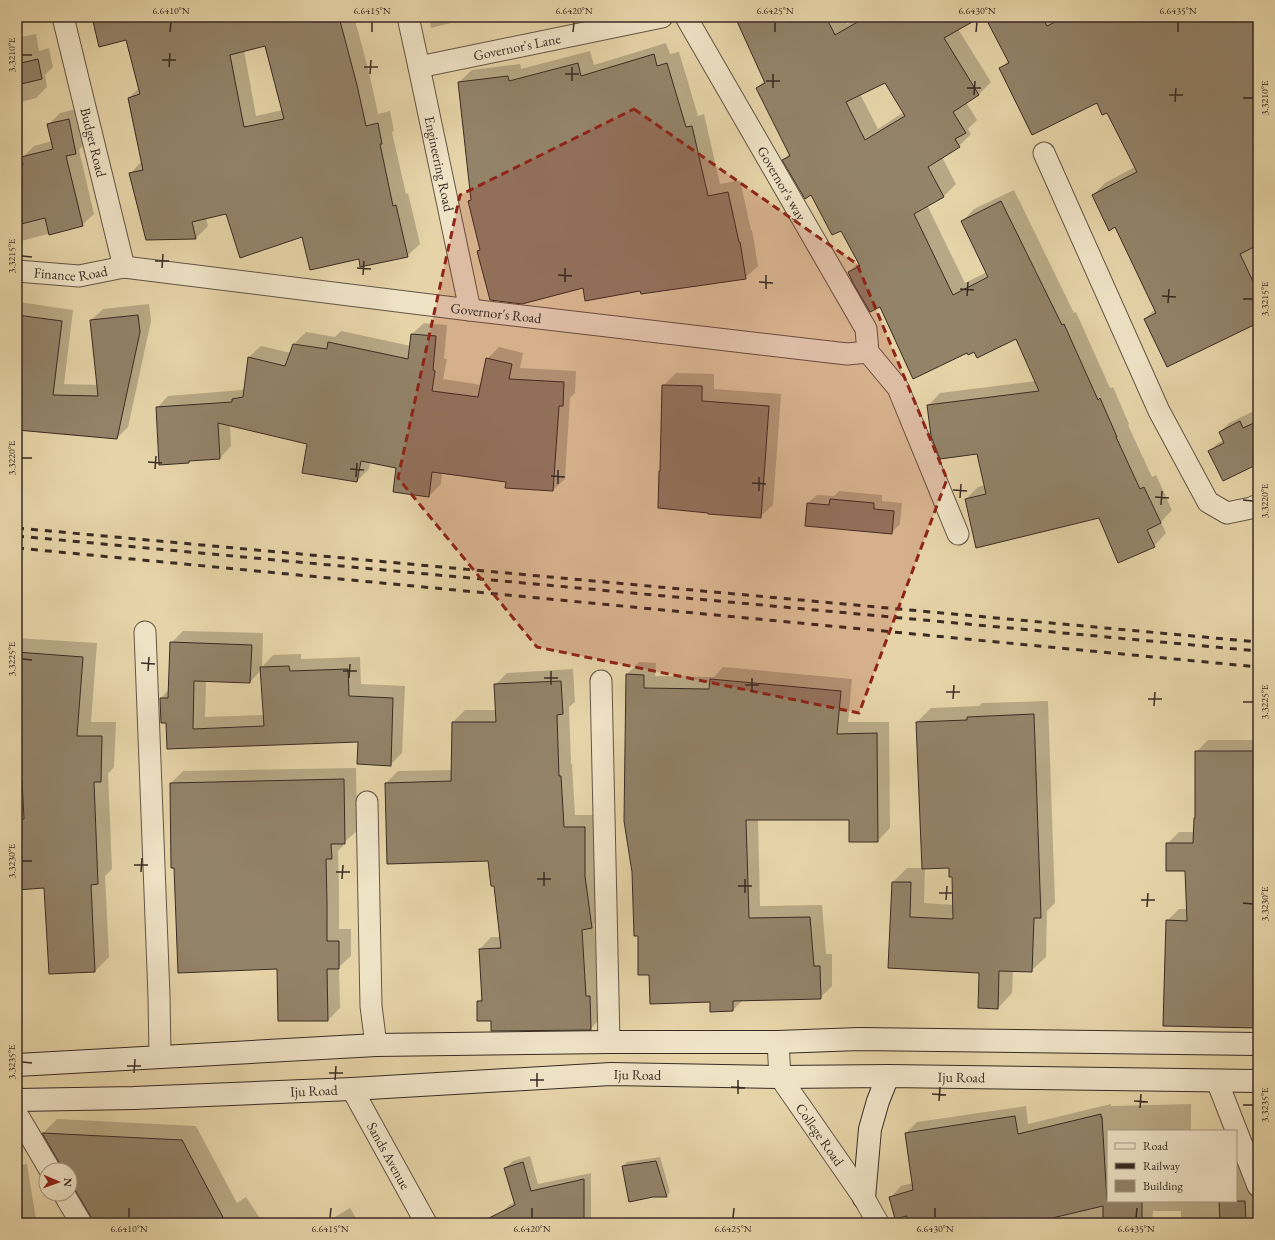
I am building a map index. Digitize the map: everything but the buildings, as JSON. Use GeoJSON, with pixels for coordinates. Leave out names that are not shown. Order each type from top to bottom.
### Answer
{"type":"FeatureCollection","features":[{"type":"Feature","properties":{"kind":"main road"},"geometry":{"type":"LineString","coordinates":[[17,1065],[376,1045],[609,1042],[778,1042],[859,1039],[1258,1044]]}},
{"type":"Feature","properties":{"kind":"main road","name":"Iju Road"},"geometry":{"type":"LineString","coordinates":[[17,1100],[134,1098],[352,1089],[611,1074],[1258,1081]]}},
{"type":"Feature","properties":{"kind":"main road"},"geometry":{"type":"LineString","coordinates":[[864,1198],[870,1129],[878,1101],[888,1076]]}},
{"type":"Feature","properties":{"kind":"street","name":"Budget Road"},"geometry":{"type":"LineString","coordinates":[[63,17],[124,267]]}},
{"type":"Feature","properties":{"kind":"street","name":"Engineering Road"},"geometry":{"type":"LineString","coordinates":[[408,17],[420,67],[470,310]]}},
{"type":"Feature","properties":{"kind":"street","name":"Governor's Lane"},"geometry":{"type":"LineString","coordinates":[[420,67],[662,17]]}},
{"type":"Feature","properties":{"kind":"street","name":"Governor's way"},"geometry":{"type":"LineString","coordinates":[[686,17],[866,329],[868,352]]}},
{"type":"Feature","properties":{"kind":"street"},"geometry":{"type":"LineString","coordinates":[[1044,153],[1159,411],[1208,502],[1227,513],[1258,505]]}},
{"type":"Feature","properties":{"kind":"street","name":"Finance Road"},"geometry":{"type":"LineString","coordinates":[[17,271],[79,276],[124,267]]}},
{"type":"Feature","properties":{"kind":"street","name":"Governor's Road"},"geometry":{"type":"LineString","coordinates":[[124,267],[470,310],[847,354],[868,352]]}},
{"type":"Feature","properties":{"kind":"street"},"geometry":{"type":"LineString","coordinates":[[868,352],[898,388],[958,534]]}},
{"type":"Feature","properties":{"kind":"street"},"geometry":{"type":"LineString","coordinates":[[145,632],[160,1057]]}},
{"type":"Feature","properties":{"kind":"street"},"geometry":{"type":"LineString","coordinates":[[601,681],[609,1042]]}},
{"type":"Feature","properties":{"kind":"street"},"geometry":{"type":"LineString","coordinates":[[367,802],[371,1006],[376,1045]]}},
{"type":"Feature","properties":{"kind":"street"},"geometry":{"type":"LineString","coordinates":[[778,1042],[780,1077]]}},
{"type":"Feature","properties":{"kind":"street","name":"College Road"},"geometry":{"type":"LineString","coordinates":[[780,1077],[864,1198],[878,1223]]}},
{"type":"Feature","properties":{"kind":"street"},"geometry":{"type":"LineString","coordinates":[[1218,1081],[1237,1130]]}},
{"type":"Feature","properties":{"kind":"street","name":"Sands Avenue"},"geometry":{"type":"LineString","coordinates":[[352,1089],[426,1223]]}},
{"type":"Feature","properties":{"kind":"street"},"geometry":{"type":"LineString","coordinates":[[17,1114],[45,1162]]}},
{"type":"Feature","properties":{"kind":"street"},"geometry":{"type":"LineString","coordinates":[[1237,1131],[1258,1186]]}},
{"type":"Feature","properties":{"kind":"street"},"geometry":{"type":"LineString","coordinates":[[69,1202],[81,1223]]}},
{"type":"Feature","properties":{"kind":"highlighted area"},"geometry":{"type":"Polygon","coordinates":[[[634,109],[857,264],[947,479],[859,713],[537,647],[398,478],[460,195],[634,109]]]}},
{"type":"Feature","properties":{"kind":"railway"},"geometry":{"type":"LineString","coordinates":[[17,528],[1258,642]]}},
{"type":"Feature","properties":{"kind":"railway"},"geometry":{"type":"LineString","coordinates":[[17,536],[1258,651]]}},
{"type":"Feature","properties":{"kind":"railway"},"geometry":{"type":"LineString","coordinates":[[17,548],[1258,667]]}}]}
